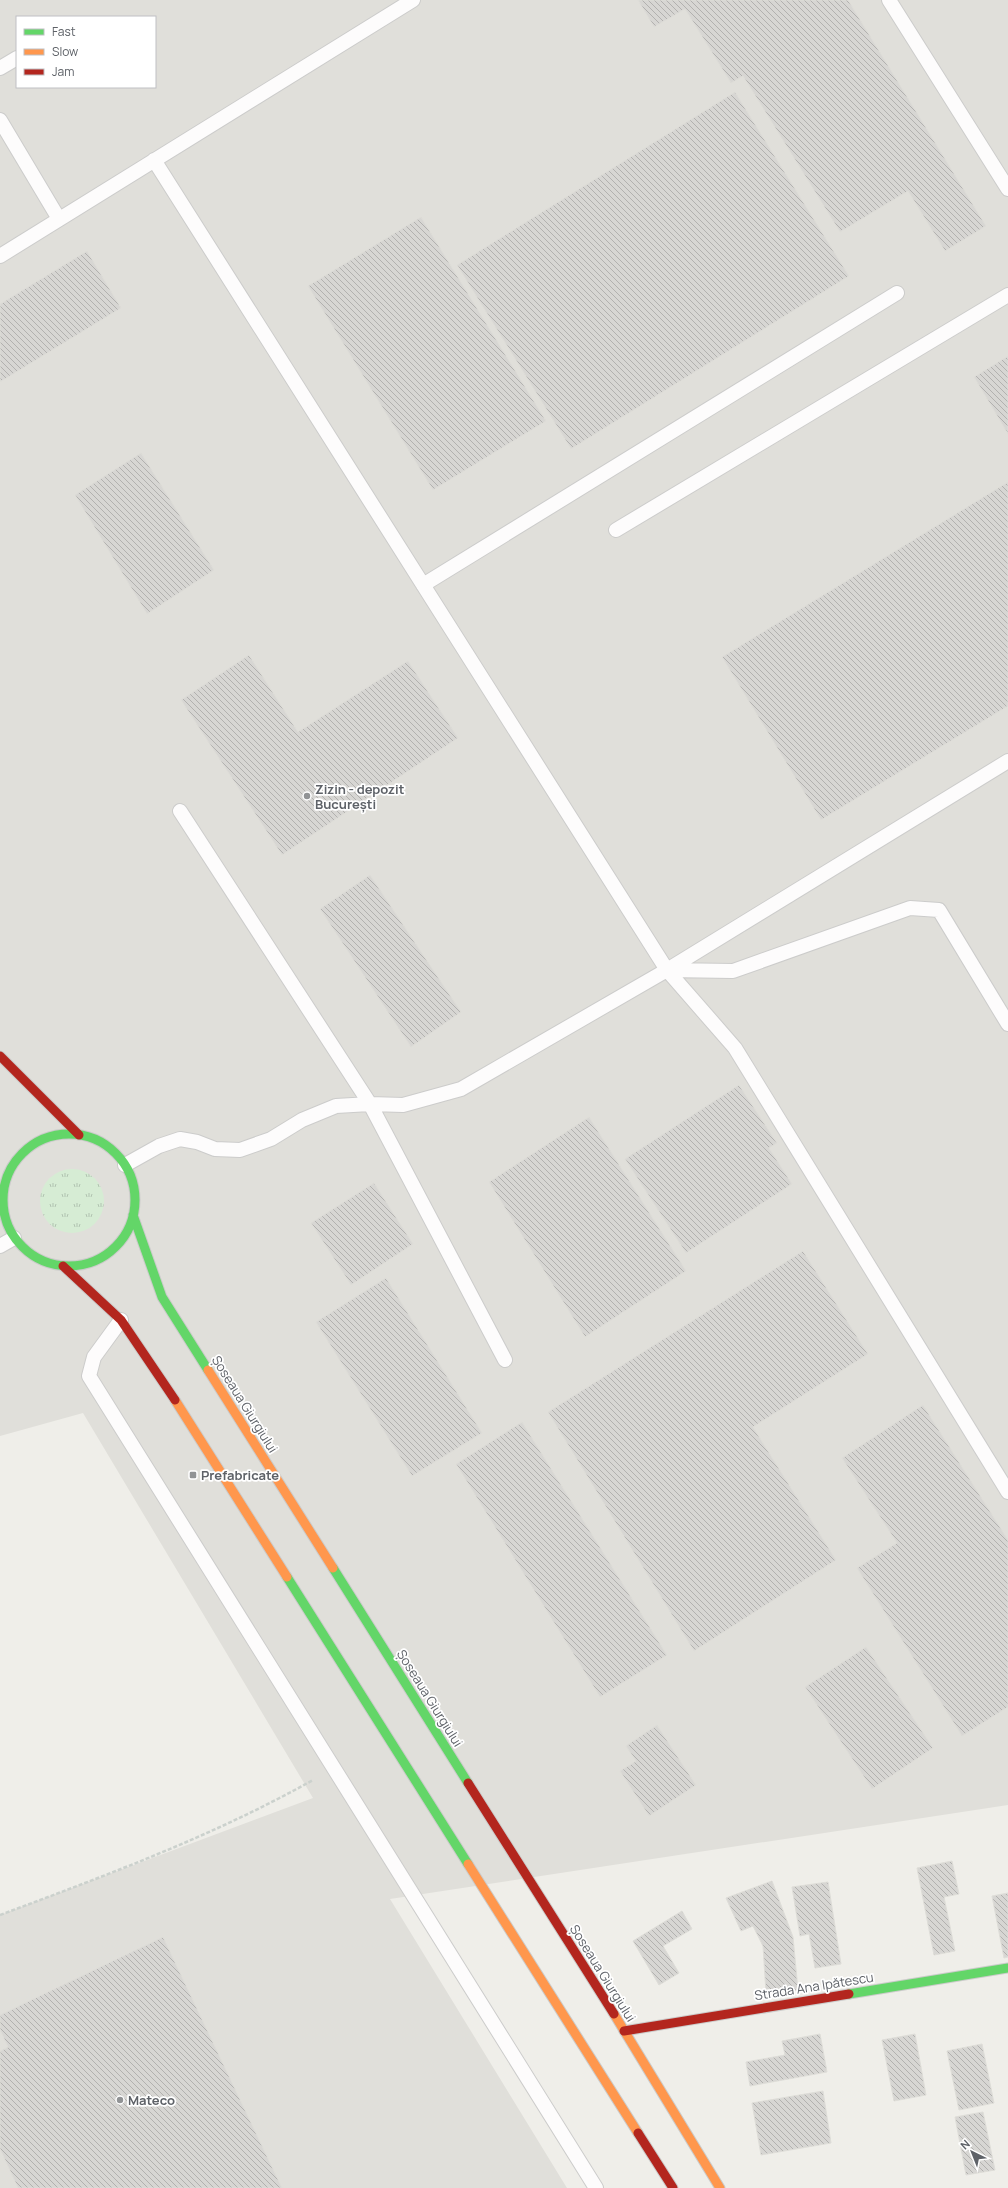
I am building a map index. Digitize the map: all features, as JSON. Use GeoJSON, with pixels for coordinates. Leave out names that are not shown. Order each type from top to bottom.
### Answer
{"type":"FeatureCollection","features":[{"type":"Feature","properties":{"kind":"main road","name":"Șoseaua Giurgiului"},"geometry":{"type":"LineString","coordinates":[[0,1056],[79,1135]]}},
{"type":"Feature","properties":{"kind":"main road","name":"Șoseaua Giurgiului"},"geometry":{"type":"LineString","coordinates":[[0,1167],[5,1183],[4,1210],[6,1220],[14,1238],[27,1252],[38,1259],[63,1266],[81,1265],[100,1259],[115,1248],[126,1233],[133,1215],[134,1189],[125,1165],[117,1155],[106,1146],[93,1139],[79,1135],[60,1135],[41,1141],[31,1148],[13,1166],[5,1183]]}},
{"type":"Feature","properties":{"kind":"main road","name":"Șoseaua Giurgiului"},"geometry":{"type":"LineString","coordinates":[[133,1215],[162,1297],[624,2030],[720,2188]]}},
{"type":"Feature","properties":{"kind":"main road","name":"Șoseaua Giurgiului"},"geometry":{"type":"LineString","coordinates":[[63,1266],[121,1320],[189,1422],[673,2188]]}},
{"type":"Feature","properties":{"kind":"main road","name":"Strada Ana Ipătescu"},"geometry":{"type":"LineString","coordinates":[[624,2030],[1008,1968]]}},
{"type":"Feature","properties":{"kind":"lane"},"geometry":{"type":"LineString","coordinates":[[0,256],[413,0]]}},
{"type":"Feature","properties":{"kind":"lane"},"geometry":{"type":"LineString","coordinates":[[889,0],[1008,189]]}},
{"type":"Feature","properties":{"kind":"lane"},"geometry":{"type":"LineString","coordinates":[[0,68],[16,59]]}},
{"type":"Feature","properties":{"kind":"lane"},"geometry":{"type":"LineString","coordinates":[[0,120],[59,219]]}},
{"type":"Feature","properties":{"kind":"lane"},"geometry":{"type":"LineString","coordinates":[[154,160],[667,970],[735,1048],[1008,1492]]}},
{"type":"Feature","properties":{"kind":"lane"},"geometry":{"type":"LineString","coordinates":[[423,585],[897,293]]}},
{"type":"Feature","properties":{"kind":"lane"},"geometry":{"type":"LineString","coordinates":[[616,530],[1008,294]]}},
{"type":"Feature","properties":{"kind":"lane"},"geometry":{"type":"LineString","coordinates":[[125,1165],[158,1146],[180,1139],[198,1142],[215,1149],[240,1150],[271,1139],[302,1120],[336,1106],[370,1104],[403,1105],[461,1089],[667,970],[1008,761]]}},
{"type":"Feature","properties":{"kind":"lane"},"geometry":{"type":"LineString","coordinates":[[180,811],[370,1104],[505,1360]]}},
{"type":"Feature","properties":{"kind":"lane"},"geometry":{"type":"LineString","coordinates":[[667,970],[733,971],[910,908],[939,910],[1008,1024]]}},
{"type":"Feature","properties":{"kind":"lane"},"geometry":{"type":"LineString","coordinates":[[0,1246],[14,1238]]}},
{"type":"Feature","properties":{"kind":"lane"},"geometry":{"type":"LineString","coordinates":[[121,1320],[94,1357],[89,1376],[596,2188]]}},
{"type":"Feature","properties":{"kind":"path"},"geometry":{"type":"LineString","coordinates":[[0,1915],[158,1856],[268,1806],[334,1769]]}},
{"type":"Feature","properties":{"kind":"shaded area"},"geometry":{"type":"Polygon","coordinates":[[[0,0],[1008,0],[1008,1805],[390,1899],[567,2188],[0,2188],[0,1915],[313,1798],[83,1413],[0,1436],[0,0]]]}},
{"type":"Feature","properties":{"kind":"green space"},"geometry":{"type":"Polygon","coordinates":[[[66,1169],[78,1169],[95,1178],[102,1189],[104,1201],[102,1213],[95,1224],[78,1233],[66,1233],[54,1228],[45,1219],[40,1207],[40,1195],[45,1183],[54,1174],[66,1169]]]}},
{"type":"Feature","properties":{"kind":"building"},"geometry":{"type":"Polygon","coordinates":[[[638,0],[848,0],[986,226],[945,251],[908,191],[840,232],[743,76],[731,83],[685,9],[654,27],[638,0]]]}},
{"type":"Feature","properties":{"kind":"building"},"geometry":{"type":"Polygon","coordinates":[[[735,92],[849,276],[571,449],[457,265],[735,92]]]}},
{"type":"Feature","properties":{"kind":"building"},"geometry":{"type":"Polygon","coordinates":[[[421,217],[546,421],[433,490],[308,286],[421,217]]]}},
{"type":"Feature","properties":{"kind":"building"},"geometry":{"type":"Polygon","coordinates":[[[87,251],[121,308],[0,382],[0,304],[87,251]]]}},
{"type":"Feature","properties":{"kind":"building"},"geometry":{"type":"Polygon","coordinates":[[[1008,356],[1008,434],[974,377],[1008,356]]]}},
{"type":"Feature","properties":{"kind":"building"},"geometry":{"type":"Polygon","coordinates":[[[141,453],[214,570],[147,614],[75,495],[141,453]]]}},
{"type":"Feature","properties":{"kind":"building"},"geometry":{"type":"Polygon","coordinates":[[[1008,482],[1008,706],[821,820],[722,657],[1008,482]]]}},
{"type":"Feature","properties":{"kind":"building","name":"Zizin - depozit București"},"geometry":{"type":"Polygon","coordinates":[[[249,655],[298,732],[408,661],[458,738],[282,855],[181,700],[249,655]]]}},
{"type":"Feature","properties":{"kind":"building"},"geometry":{"type":"Polygon","coordinates":[[[370,875],[461,1012],[411,1047],[320,909],[370,875]]]}},
{"type":"Feature","properties":{"kind":"building"},"geometry":{"type":"Polygon","coordinates":[[[739,1085],[777,1143],[769,1148],[792,1184],[686,1253],[625,1159],[739,1085]]]}},
{"type":"Feature","properties":{"kind":"building"},"geometry":{"type":"Polygon","coordinates":[[[589,1117],[686,1271],[585,1337],[489,1182],[589,1117]]]}},
{"type":"Feature","properties":{"kind":"building"},"geometry":{"type":"Polygon","coordinates":[[[374,1183],[413,1244],[351,1285],[311,1223],[374,1183]]]}},
{"type":"Feature","properties":{"kind":"building"},"geometry":{"type":"Polygon","coordinates":[[[803,1251],[868,1354],[753,1427],[836,1560],[694,1651],[548,1412],[803,1251]]]}},
{"type":"Feature","properties":{"kind":"building"},"geometry":{"type":"Polygon","coordinates":[[[386,1278],[482,1433],[412,1476],[316,1322],[386,1278]]]}},
{"type":"Feature","properties":{"kind":"building"},"geometry":{"type":"Polygon","coordinates":[[[923,1405],[1008,1540],[1008,1707],[962,1736],[857,1568],[897,1543],[842,1458],[923,1405]]]}},
{"type":"Feature","properties":{"kind":"building"},"geometry":{"type":"Polygon","coordinates":[[[522,1422],[667,1655],[600,1697],[456,1464],[522,1422]]]}},
{"type":"Feature","properties":{"kind":"building"},"geometry":{"type":"Polygon","coordinates":[[[866,1647],[933,1748],[872,1789],[805,1687],[866,1647]]]}},
{"type":"Feature","properties":{"kind":"building"},"geometry":{"type":"Polygon","coordinates":[[[657,1725],[696,1785],[649,1816],[620,1771],[636,1761],[626,1746],[657,1725]]]}},
{"type":"Feature","properties":{"kind":"building"},"geometry":{"type":"Polygon","coordinates":[[[952,1861],[959,1894],[944,1897],[955,1951],[934,1955],[917,1868],[952,1861]]]}},
{"type":"Feature","properties":{"kind":"building"},"geometry":{"type":"Polygon","coordinates":[[[772,1881],[793,1937],[798,1990],[766,1993],[763,1946],[753,1926],[741,1931],[726,1898],[772,1881]]]}},
{"type":"Feature","properties":{"kind":"building"},"geometry":{"type":"Polygon","coordinates":[[[828,1882],[841,1964],[815,1968],[809,1934],[800,1936],[792,1887],[828,1882]]]}},
{"type":"Feature","properties":{"kind":"building"},"geometry":{"type":"Polygon","coordinates":[[[1008,1893],[1008,1957],[1004,1958],[992,1896],[1008,1893]]]}},
{"type":"Feature","properties":{"kind":"building"},"geometry":{"type":"Polygon","coordinates":[[[682,1911],[692,1929],[663,1946],[679,1973],[659,1985],[633,1941],[682,1911]]]}},
{"type":"Feature","properties":{"kind":"building","name":"Mateco"},"geometry":{"type":"Polygon","coordinates":[[[163,1937],[282,2188],[18,2188],[0,2149],[0,2051],[8,2047],[0,2030],[0,2015],[163,1937]]]}},
{"type":"Feature","properties":{"kind":"building"},"geometry":{"type":"Polygon","coordinates":[[[820,2034],[827,2072],[750,2086],[746,2062],[785,2055],[782,2041],[820,2034]]]}},
{"type":"Feature","properties":{"kind":"building"},"geometry":{"type":"Polygon","coordinates":[[[915,2034],[926,2095],[894,2101],[882,2040],[915,2034]]]}},
{"type":"Feature","properties":{"kind":"building"},"geometry":{"type":"Polygon","coordinates":[[[982,2044],[994,2103],[959,2110],[947,2051],[982,2044]]]}},
{"type":"Feature","properties":{"kind":"building"},"geometry":{"type":"Polygon","coordinates":[[[823,2091],[831,2143],[761,2155],[752,2103],[823,2091]]]}},
{"type":"Feature","properties":{"kind":"building"},"geometry":{"type":"Polygon","coordinates":[[[983,2112],[995,2170],[966,2175],[955,2117],[983,2112]]]}},
{"type":"Feature","properties":{"kind":"traffic: fast"},"geometry":{"type":"LineString","coordinates":[[69,1134],[94,1139],[111,1149],[120,1158],[130,1175],[135,1200],[130,1225],[120,1242],[111,1251],[94,1261],[69,1266],[44,1261],[27,1251],[18,1242],[8,1225],[3,1200],[8,1175],[18,1158],[27,1149],[44,1139],[69,1134]]}},
{"type":"Feature","properties":{"kind":"traffic: fast"},"geometry":{"type":"LineString","coordinates":[[133,1215],[162,1297],[208,1370]]}},
{"type":"Feature","properties":{"kind":"traffic: fast"},"geometry":{"type":"LineString","coordinates":[[333,1568],[468,1783]]}},
{"type":"Feature","properties":{"kind":"traffic: fast"},"geometry":{"type":"LineString","coordinates":[[287,1577],[468,1864]]}},
{"type":"Feature","properties":{"kind":"traffic: fast"},"geometry":{"type":"LineString","coordinates":[[849,1994],[1008,1968]]}},
{"type":"Feature","properties":{"kind":"traffic: slow"},"geometry":{"type":"LineString","coordinates":[[208,1370],[333,1568]]}},
{"type":"Feature","properties":{"kind":"traffic: slow"},"geometry":{"type":"LineString","coordinates":[[175,1400],[287,1577]]}},
{"type":"Feature","properties":{"kind":"traffic: slow"},"geometry":{"type":"LineString","coordinates":[[468,1864],[638,2133]]}},
{"type":"Feature","properties":{"kind":"traffic: slow"},"geometry":{"type":"LineString","coordinates":[[614,2014],[720,2188]]}},
{"type":"Feature","properties":{"kind":"traffic: jam"},"geometry":{"type":"LineString","coordinates":[[0,1056],[79,1135]]}},
{"type":"Feature","properties":{"kind":"traffic: jam"},"geometry":{"type":"LineString","coordinates":[[63,1266],[121,1320],[175,1400]]}},
{"type":"Feature","properties":{"kind":"traffic: jam"},"geometry":{"type":"LineString","coordinates":[[468,1783],[614,2014]]}},
{"type":"Feature","properties":{"kind":"traffic: jam"},"geometry":{"type":"LineString","coordinates":[[624,2031],[849,1994]]}},
{"type":"Feature","properties":{"kind":"traffic: jam"},"geometry":{"type":"LineString","coordinates":[[638,2133],[673,2188]]}},
{"type":"Feature","properties":{"kind":"place","name":"Zizin - depozit București"},"geometry":{"type":"Point","coordinates":[307,796]}},
{"type":"Feature","properties":{"kind":"place","name":"Prefabricate"},"geometry":{"type":"Point","coordinates":[193,1475]}},
{"type":"Feature","properties":{"kind":"place","name":"Mateco"},"geometry":{"type":"Point","coordinates":[120,2100]}}]}
